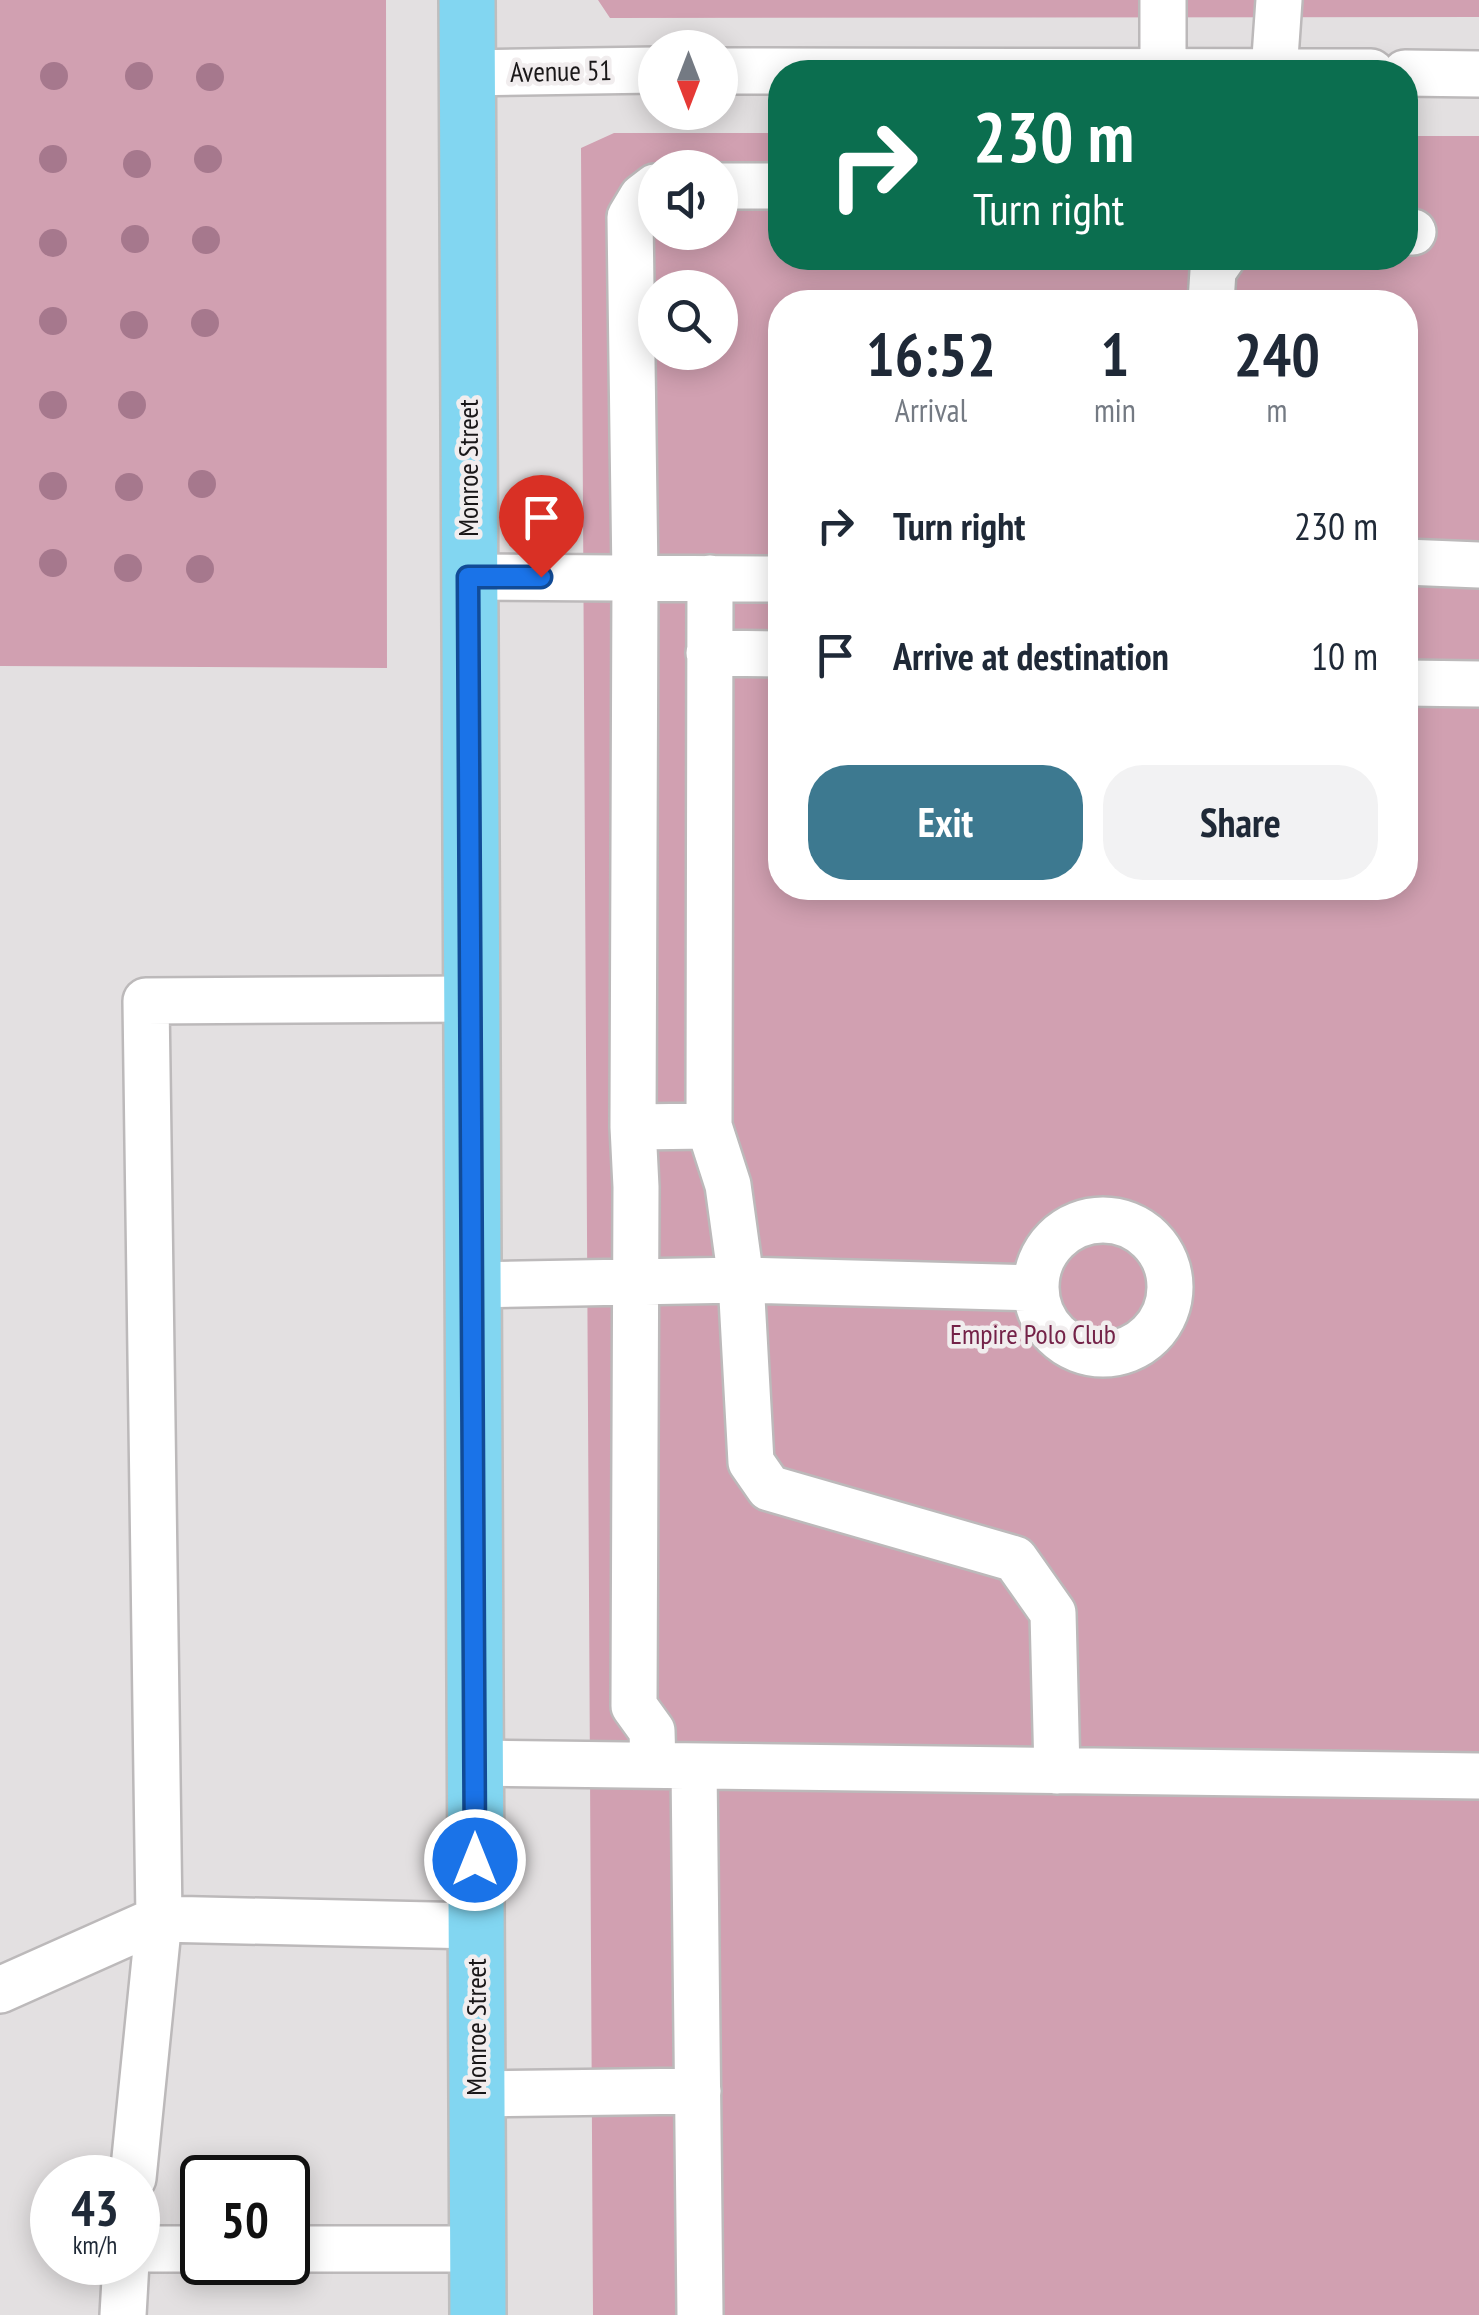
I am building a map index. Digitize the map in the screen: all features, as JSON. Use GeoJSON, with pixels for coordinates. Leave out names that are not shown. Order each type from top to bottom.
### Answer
{"type":"FeatureCollection","features":[{"type":"Feature","properties":{"kind":"main road","name":"Monroe Street"},"geometry":{"type":"LineString","coordinates":[[466,0],[478,2315]]}},
{"type":"Feature","properties":{"kind":"lane"},"geometry":{"type":"LineString","coordinates":[[1163,0],[1163,60]]}},
{"type":"Feature","properties":{"kind":"lane"},"geometry":{"type":"LineString","coordinates":[[1275,60],[1279,0]]}},
{"type":"Feature","properties":{"kind":"lane","name":"Avenue 51"},"geometry":{"type":"LineString","coordinates":[[466,73],[638,70]]}},
{"type":"Feature","properties":{"kind":"lane"},"geometry":{"type":"LineString","coordinates":[[738,71],[768,71]]}},
{"type":"Feature","properties":{"kind":"lane"},"geometry":{"type":"LineString","coordinates":[[1418,73],[1479,74]]}},
{"type":"Feature","properties":{"kind":"lane"},"geometry":{"type":"LineString","coordinates":[[738,186],[768,186]]}},
{"type":"Feature","properties":{"kind":"lane"},"geometry":{"type":"LineString","coordinates":[[638,204],[630,218],[635,578],[634,1706],[674,1766],[698,2091],[700,2315]]}},
{"type":"Feature","properties":{"kind":"lane"},"geometry":{"type":"LineString","coordinates":[[1418,562],[1479,564]]}},
{"type":"Feature","properties":{"kind":"lane"},"geometry":{"type":"LineString","coordinates":[[468,577],[768,579]]}},
{"type":"Feature","properties":{"kind":"lane"},"geometry":{"type":"LineString","coordinates":[[710,578],[709,1126],[728,1185],[741,1280],[751,1462],[770,1488],[1015,1559],[1053,1614],[1058,1771]]}},
{"type":"Feature","properties":{"kind":"lane"},"geometry":{"type":"LineString","coordinates":[[709,653],[768,654]]}},
{"type":"Feature","properties":{"kind":"lane"},"geometry":{"type":"LineString","coordinates":[[1418,683],[1479,684]]}},
{"type":"Feature","properties":{"kind":"lane"},"geometry":{"type":"LineString","coordinates":[[135,2155],[158,1919],[146,1001],[470,999]]}},
{"type":"Feature","properties":{"kind":"lane"},"geometry":{"type":"LineString","coordinates":[[633,1126],[709,1126]]}},
{"type":"Feature","properties":{"kind":"lane"},"geometry":{"type":"LineString","coordinates":[[472,1284],[741,1280],[1036,1288]]}},
{"type":"Feature","properties":{"kind":"lane"},"geometry":{"type":"LineString","coordinates":[[475,1763],[1479,1776]]}},
{"type":"Feature","properties":{"kind":"lane"},"geometry":{"type":"LineString","coordinates":[[0,1990],[158,1919],[476,1926]]}},
{"type":"Feature","properties":{"kind":"lane"},"geometry":{"type":"LineString","coordinates":[[476,2094],[698,2091]]}},
{"type":"Feature","properties":{"kind":"lane"},"geometry":{"type":"LineString","coordinates":[[310,2250],[477,2249]]}},
{"type":"Feature","properties":{"kind":"lane"},"geometry":{"type":"LineString","coordinates":[[122,2315],[124,2285]]}},
{"type":"Feature","properties":{"kind":"green space"},"geometry":{"type":"Polygon","coordinates":[[[0,0],[386,0],[387,668],[0,666],[0,0]]]}},
{"type":"Feature","properties":{"kind":"green space"},"geometry":{"type":"Polygon","coordinates":[[[598,0],[1479,0],[1479,17],[610,18],[598,0]]]}},
{"type":"Feature","properties":{"kind":"green space","name":"Empire Polo Club"},"geometry":{"type":"Polygon","coordinates":[[[614,133],[768,133],[768,270],[1418,270],[1418,136],[1479,136],[1479,2315],[593,2315],[581,148],[614,133]]]}},
{"type":"Feature","properties":{"kind":"route"},"geometry":{"type":"LineString","coordinates":[[475,1860],[468,577],[541,577]]}}]}
